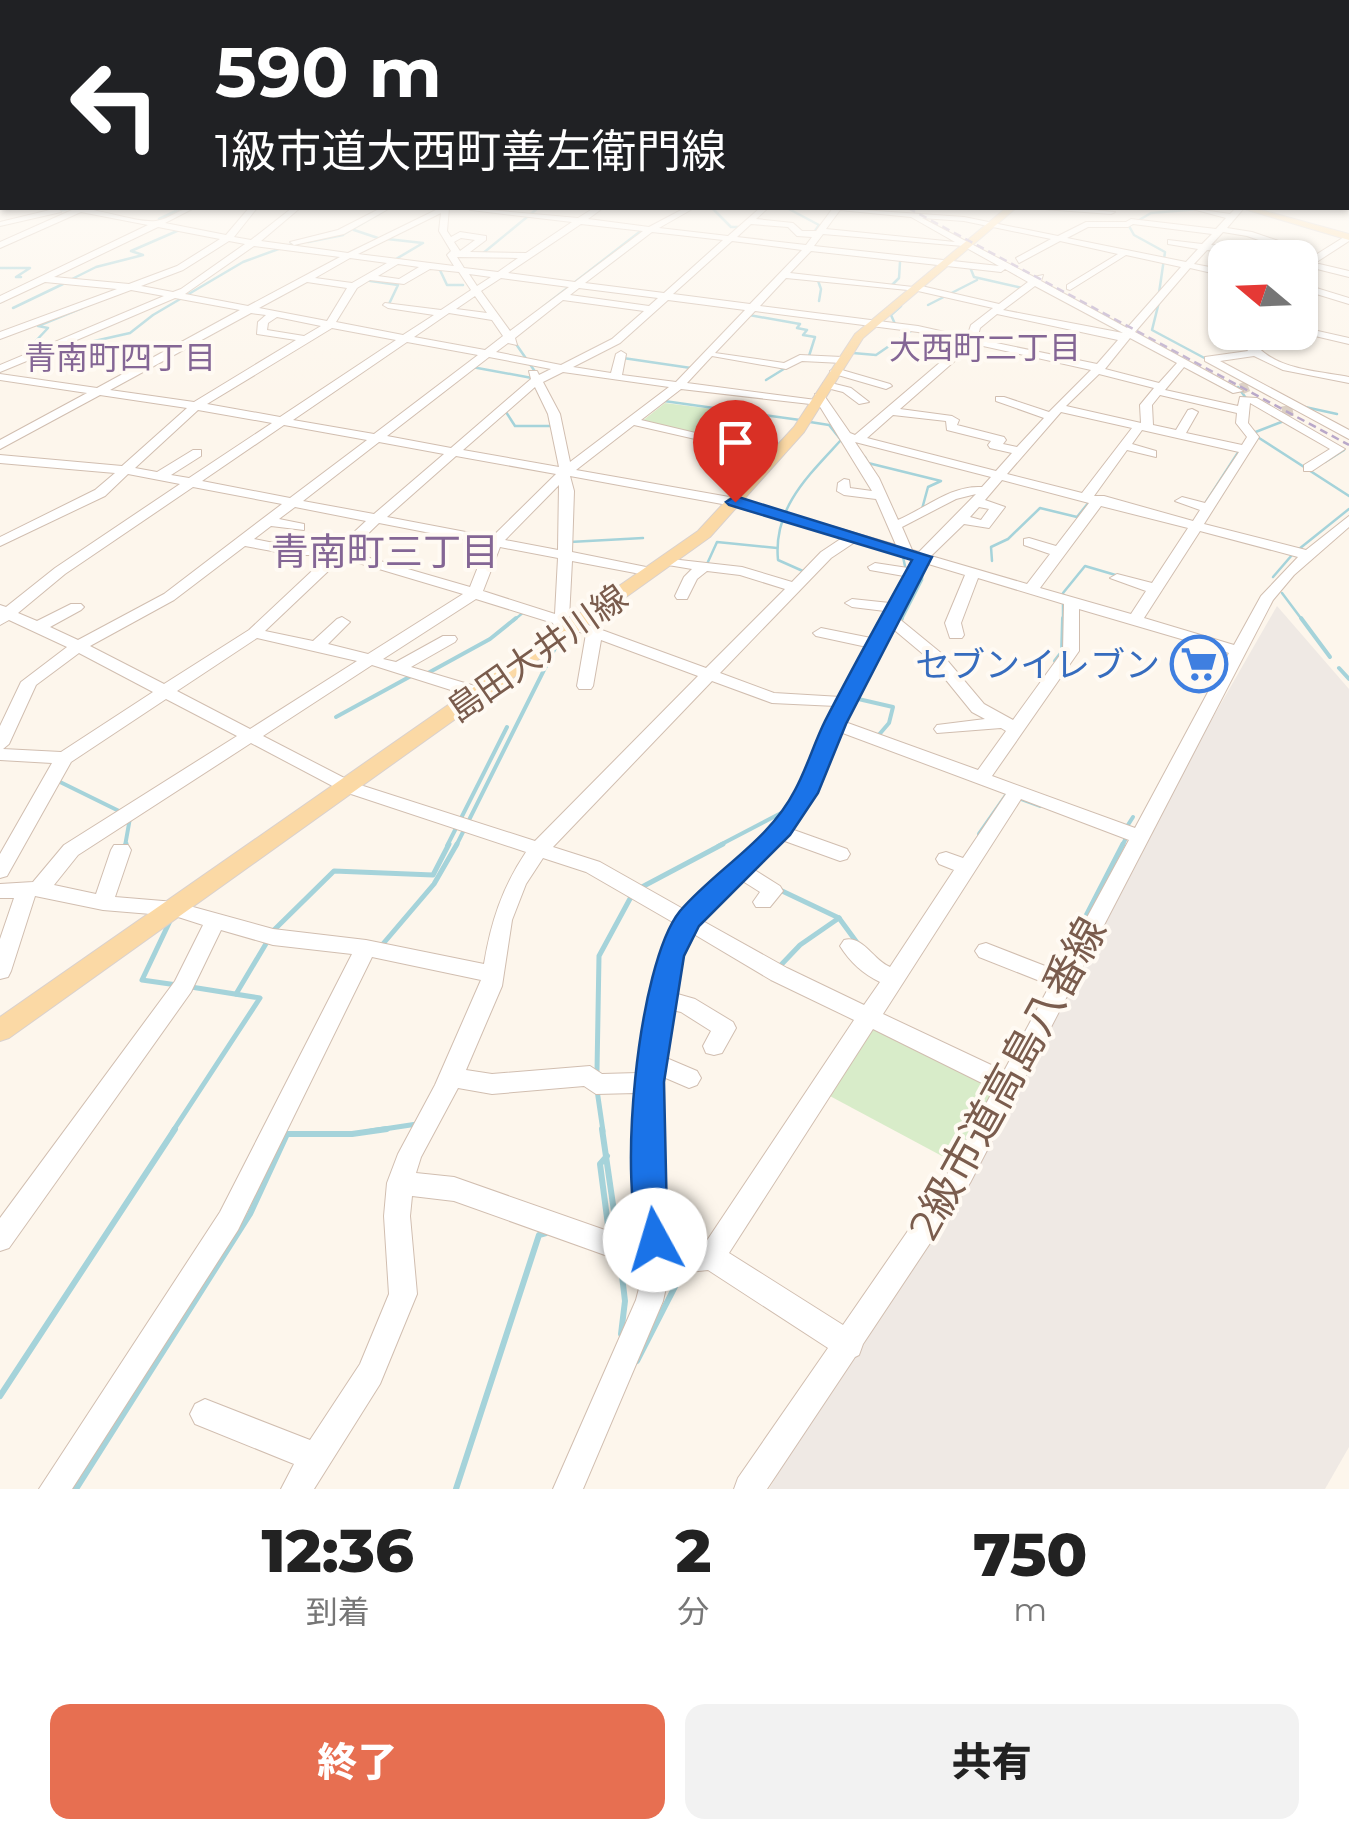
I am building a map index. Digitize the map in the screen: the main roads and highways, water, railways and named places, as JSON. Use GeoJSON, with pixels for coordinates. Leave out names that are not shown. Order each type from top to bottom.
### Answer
{"type":"FeatureCollection","features":[{"type":"Feature","properties":{"kind":"main road","name":"島田大井川線"},"geometry":{"type":"LineString","coordinates":[[0,1031],[704,534],[778,454],[853,343],[954,255]]}},
{"type":"Feature","properties":{"kind":"waterway"},"geometry":{"type":"LineString","coordinates":[[72,279],[96,267],[141,255]]}},
{"type":"Feature","properties":{"kind":"waterway"},"geometry":{"type":"LineString","coordinates":[[50,351],[130,333],[153,315],[261,255]]}},
{"type":"Feature","properties":{"kind":"waterway"},"geometry":{"type":"LineString","coordinates":[[396,259],[402,255]]}},
{"type":"Feature","properties":{"kind":"waterway"},"geometry":{"type":"LineString","coordinates":[[543,307],[609,255]]}},
{"type":"Feature","properties":{"kind":"waterway"},"geometry":{"type":"LineString","coordinates":[[1159,293],[1164,255]]}},
{"type":"Feature","properties":{"kind":"waterway"},"geometry":{"type":"LineString","coordinates":[[891,286],[899,278],[900,262]]}},
{"type":"Feature","properties":{"kind":"waterway"},"geometry":{"type":"LineString","coordinates":[[970,267],[974,277],[1022,288]]}},
{"type":"Feature","properties":{"kind":"waterway"},"geometry":{"type":"LineString","coordinates":[[0,268],[30,268],[16,277],[21,277]]}},
{"type":"Feature","properties":{"kind":"waterway"},"geometry":{"type":"LineString","coordinates":[[439,268],[447,285],[463,285]]}},
{"type":"Feature","properties":{"kind":"waterway"},"geometry":{"type":"LineString","coordinates":[[817,278],[821,289],[819,301]]}},
{"type":"Feature","properties":{"kind":"waterway"},"geometry":{"type":"LineString","coordinates":[[364,280],[398,285],[389,304]]}},
{"type":"Feature","properties":{"kind":"waterway"},"geometry":{"type":"LineString","coordinates":[[928,305],[977,280]]}},
{"type":"Feature","properties":{"kind":"waterway"},"geometry":{"type":"LineString","coordinates":[[13,308],[63,284]]}},
{"type":"Feature","properties":{"kind":"waterway"},"geometry":{"type":"LineString","coordinates":[[1159,302],[1152,330],[1210,361]]}},
{"type":"Feature","properties":{"kind":"waterway"},"geometry":{"type":"LineString","coordinates":[[895,324],[891,315],[901,306]]}},
{"type":"Feature","properties":{"kind":"waterway"},"geometry":{"type":"LineString","coordinates":[[39,350],[32,345],[48,328],[38,326],[82,308]]}},
{"type":"Feature","properties":{"kind":"waterway"},"geometry":{"type":"LineString","coordinates":[[749,315],[800,324],[797,328],[807,330],[803,335],[815,337],[809,356]]}},
{"type":"Feature","properties":{"kind":"waterway"},"geometry":{"type":"LineString","coordinates":[[853,353],[876,355],[911,331]]}},
{"type":"Feature","properties":{"kind":"waterway"},"geometry":{"type":"LineString","coordinates":[[80,363],[111,348],[87,344]]}},
{"type":"Feature","properties":{"kind":"waterway"},"geometry":{"type":"LineString","coordinates":[[516,344],[536,373]]}},
{"type":"Feature","properties":{"kind":"waterway"},"geometry":{"type":"LineString","coordinates":[[623,358],[691,368]]}},
{"type":"Feature","properties":{"kind":"waterway"},"geometry":{"type":"LineString","coordinates":[[472,367],[532,378]]}},
{"type":"Feature","properties":{"kind":"waterway"},"geometry":{"type":"LineString","coordinates":[[766,380],[787,367]]}},
{"type":"Feature","properties":{"kind":"waterway"},"geometry":{"type":"LineString","coordinates":[[1238,387],[1248,401]]}},
{"type":"Feature","properties":{"kind":"waterway"},"geometry":{"type":"LineString","coordinates":[[667,399],[664,401],[800,420]]}},
{"type":"Feature","properties":{"kind":"waterway"},"geometry":{"type":"LineString","coordinates":[[1305,407],[1337,414]]}},
{"type":"Feature","properties":{"kind":"waterway"},"geometry":{"type":"LineString","coordinates":[[506,412],[515,426],[552,426]]}},
{"type":"Feature","properties":{"kind":"waterway"},"geometry":{"type":"LineString","coordinates":[[1253,433],[1284,421]]}},
{"type":"Feature","properties":{"kind":"waterway"},"geometry":{"type":"LineString","coordinates":[[805,572],[778,560],[781,524],[795,494],[841,440],[829,425],[810,422]]}},
{"type":"Feature","properties":{"kind":"waterway"},"geometry":{"type":"LineString","coordinates":[[1256,436],[1349,496]]}},
{"type":"Feature","properties":{"kind":"waterway"},"geometry":{"type":"LineString","coordinates":[[1325,462],[1344,450]]}},
{"type":"Feature","properties":{"kind":"waterway"},"geometry":{"type":"LineString","coordinates":[[1206,502],[1239,451]]}},
{"type":"Feature","properties":{"kind":"waterway"},"geometry":{"type":"LineString","coordinates":[[865,457],[868,463],[941,481],[928,487],[922,509]]}},
{"type":"Feature","properties":{"kind":"waterway"},"geometry":{"type":"LineString","coordinates":[[992,561],[991,547],[1008,539],[1040,508],[1077,517],[1089,502]]}},
{"type":"Feature","properties":{"kind":"waterway"},"geometry":{"type":"LineString","coordinates":[[1299,549],[1349,509]]}},
{"type":"Feature","properties":{"kind":"waterway"},"geometry":{"type":"LineString","coordinates":[[570,542],[643,538]]}},
{"type":"Feature","properties":{"kind":"waterway"},"geometry":{"type":"LineString","coordinates":[[707,564],[717,542],[777,548]]}},
{"type":"Feature","properties":{"kind":"waterway"},"geometry":{"type":"LineString","coordinates":[[902,552],[906,571]]}},
{"type":"Feature","properties":{"kind":"waterway"},"geometry":{"type":"LineString","coordinates":[[1273,577],[1292,555]]}},
{"type":"Feature","properties":{"kind":"waterway"},"geometry":{"type":"LineString","coordinates":[[901,621],[922,580],[923,563]]}},
{"type":"Feature","properties":{"kind":"waterway"},"geometry":{"type":"LineString","coordinates":[[1063,618],[1063,593],[1085,566],[1119,576]]}},
{"type":"Feature","properties":{"kind":"waterway"},"geometry":{"type":"LineString","coordinates":[[1282,593],[1303,621]]}},
{"type":"Feature","properties":{"kind":"waterway"},"geometry":{"type":"LineString","coordinates":[[513,621],[525,611]]}},
{"type":"Feature","properties":{"kind":"waterway"},"geometry":{"type":"LineString","coordinates":[[428,673],[490,639],[516,618]]}},
{"type":"Feature","properties":{"kind":"waterway"},"geometry":{"type":"LineString","coordinates":[[900,623],[902,618]]}},
{"type":"Feature","properties":{"kind":"waterway"},"geometry":{"type":"LineString","coordinates":[[1055,661],[1062,652],[1063,618]]}},
{"type":"Feature","properties":{"kind":"waterway"},"geometry":{"type":"LineString","coordinates":[[1301,618],[1330,657]]}},
{"type":"Feature","properties":{"kind":"waterway"},"geometry":{"type":"LineString","coordinates":[[457,844],[555,648]]}},
{"type":"Feature","properties":{"kind":"waterway"},"geometry":{"type":"LineString","coordinates":[[1339,668],[1349,679]]}},
{"type":"Feature","properties":{"kind":"waterway"},"geometry":{"type":"LineString","coordinates":[[336,717],[411,676]]}},
{"type":"Feature","properties":{"kind":"waterway"},"geometry":{"type":"LineString","coordinates":[[854,698],[893,707],[889,723],[877,737]]}},
{"type":"Feature","properties":{"kind":"waterway"},"geometry":{"type":"LineString","coordinates":[[447,846],[507,727]]}},
{"type":"Feature","properties":{"kind":"waterway"},"geometry":{"type":"LineString","coordinates":[[822,776],[842,730]]}},
{"type":"Feature","properties":{"kind":"waterway"},"geometry":{"type":"LineString","coordinates":[[56,780],[119,811]]}},
{"type":"Feature","properties":{"kind":"waterway"},"geometry":{"type":"LineString","coordinates":[[979,834],[1007,794]]}},
{"type":"Feature","properties":{"kind":"waterway"},"geometry":{"type":"LineString","coordinates":[[1016,797],[1040,806]]}},
{"type":"Feature","properties":{"kind":"waterway"},"geometry":{"type":"LineString","coordinates":[[718,846],[785,811]]}},
{"type":"Feature","properties":{"kind":"waterway"},"geometry":{"type":"LineString","coordinates":[[1126,828],[1133,817]]}},
{"type":"Feature","properties":{"kind":"waterway"},"geometry":{"type":"LineString","coordinates":[[125,846],[130,818]]}},
{"type":"Feature","properties":{"kind":"waterway"},"geometry":{"type":"LineString","coordinates":[[1123,844],[1127,836]]}},
{"type":"Feature","properties":{"kind":"waterway"},"geometry":{"type":"LineString","coordinates":[[125,848],[126,844]]}},
{"type":"Feature","properties":{"kind":"waterway"},"geometry":{"type":"LineString","coordinates":[[274,930],[334,871],[433,875],[449,844]]}},
{"type":"Feature","properties":{"kind":"waterway"},"geometry":{"type":"LineString","coordinates":[[382,945],[434,884],[457,844]]}},
{"type":"Feature","properties":{"kind":"waterway"},"geometry":{"type":"LineString","coordinates":[[640,888],[723,844]]}},
{"type":"Feature","properties":{"kind":"waterway"},"geometry":{"type":"LineString","coordinates":[[1056,974],[1123,844]]}},
{"type":"Feature","properties":{"kind":"waterway"},"geometry":{"type":"LineString","coordinates":[[780,890],[839,918]]}},
{"type":"Feature","properties":{"kind":"waterway"},"geometry":{"type":"LineString","coordinates":[[597,1071],[599,956],[632,895]]}},
{"type":"Feature","properties":{"kind":"waterway"},"geometry":{"type":"LineString","coordinates":[[779,967],[800,945],[839,918]]}},
{"type":"Feature","properties":{"kind":"waterway"},"geometry":{"type":"LineString","coordinates":[[839,918],[858,944]]}},
{"type":"Feature","properties":{"kind":"waterway"},"geometry":{"type":"LineString","coordinates":[[170,921],[142,980],[177,985]]}},
{"type":"Feature","properties":{"kind":"waterway"},"geometry":{"type":"LineString","coordinates":[[236,994],[267,942]]}},
{"type":"Feature","properties":{"kind":"waterway"},"geometry":{"type":"LineString","coordinates":[[173,1131],[260,998],[191,987]]}},
{"type":"Feature","properties":{"kind":"waterway"},"geometry":{"type":"LineString","coordinates":[[597,1090],[603,1131]]}},
{"type":"Feature","properties":{"kind":"waterway"},"geometry":{"type":"LineString","coordinates":[[371,1131],[417,1124]]}},
{"type":"Feature","properties":{"kind":"waterway"},"geometry":{"type":"LineString","coordinates":[[0,1396],[175,1129]]}},
{"type":"Feature","properties":{"kind":"waterway"},"geometry":{"type":"LineString","coordinates":[[76,1489],[250,1214],[287,1134],[352,1134],[387,1129]]}},
{"type":"Feature","properties":{"kind":"waterway"},"geometry":{"type":"LineString","coordinates":[[602,1129],[606,1157]]}},
{"type":"Feature","properties":{"kind":"waterway"},"geometry":{"type":"LineString","coordinates":[[606,1157],[618,1239]]}},
{"type":"Feature","properties":{"kind":"waterway"},"geometry":{"type":"LineString","coordinates":[[606,1157],[600,1164],[609,1233]]}},
{"type":"Feature","properties":{"kind":"waterway"},"geometry":{"type":"LineString","coordinates":[[456,1489],[539,1235],[546,1233]]}},
{"type":"Feature","properties":{"kind":"waterway"},"geometry":{"type":"LineString","coordinates":[[620,1259],[625,1301],[621,1334]]}},
{"type":"Feature","properties":{"kind":"waterway"},"geometry":{"type":"LineString","coordinates":[[637,1361],[683,1271]]}},
{"type":"Feature","properties":{"kind":"tunnel"},"geometry":{"type":"LineString","coordinates":[[1241,389],[1248,386]]}},
{"type":"Feature","properties":{"kind":"tunnel"},"geometry":{"type":"LineString","coordinates":[[1282,412],[1295,410]]}},
{"type":"Feature","properties":{"kind":"railway"},"geometry":{"type":"LineString","coordinates":[[996,255],[1349,445]]}},
{"type":"Feature","properties":{"kind":"place","name":"セブンイレブン"},"geometry":{"type":"Point","coordinates":[1199,664]}},
{"type":"Feature","properties":{"kind":"district","name":"大西町二丁目"},"geometry":{"type":"Point","coordinates":[985,347]}},
{"type":"Feature","properties":{"kind":"district","name":"青南町四丁目"},"geometry":{"type":"Point","coordinates":[120,357]}},
{"type":"Feature","properties":{"kind":"district","name":"青南町三丁目"},"geometry":{"type":"Point","coordinates":[385,551]}}]}
